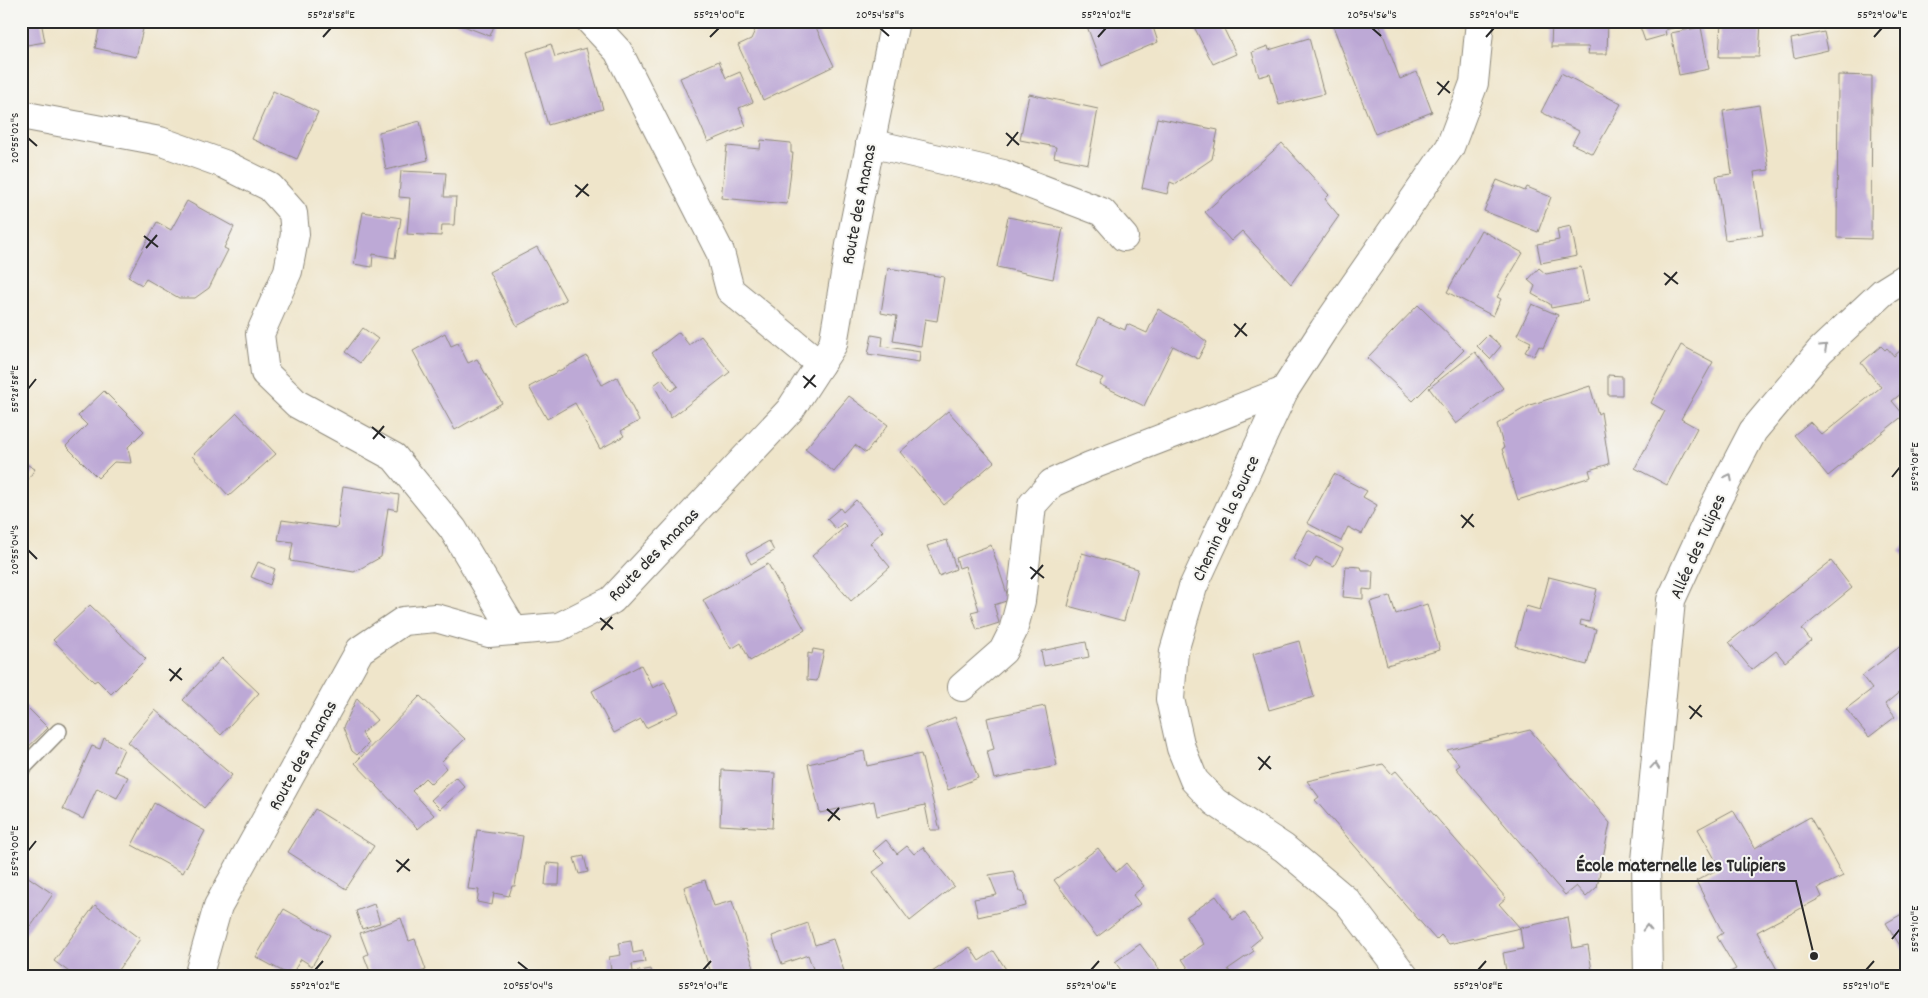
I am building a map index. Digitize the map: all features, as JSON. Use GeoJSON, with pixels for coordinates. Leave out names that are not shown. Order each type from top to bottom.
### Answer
{"type":"FeatureCollection","features":[{"type":"Feature","properties":{"kind":"street"},"geometry":{"type":"LineString","coordinates":[[590,21],[618,51],[720,252],[730,290],[820,364]]}},
{"type":"Feature","properties":{"kind":"street","name":"Route des Ananas"},"geometry":{"type":"LineString","coordinates":[[198,977],[218,906],[360,650],[403,621],[436,618],[489,633],[559,627],[612,600],[790,410],[833,344],[850,245],[894,21]]}},
{"type":"Feature","properties":{"kind":"street","name":"Chemin de la Source"},"geometry":{"type":"LineString","coordinates":[[1405,977],[1348,901],[1284,848],[1215,802],[1194,780],[1181,748],[1170,699],[1174,651],[1193,587],[1284,391],[1324,328],[1450,147],[1474,83],[1480,21]]}},
{"type":"Feature","properties":{"kind":"street"},"geometry":{"type":"LineString","coordinates":[[21,115],[160,141],[224,164],[270,187],[293,212],[295,234],[288,271],[260,334],[265,373],[297,404],[394,457],[453,529],[514,631]]}},
{"type":"Feature","properties":{"kind":"street"},"geometry":{"type":"LineString","coordinates":[[870,143],[1003,174],[1102,212],[1124,237]]}},
{"type":"Feature","properties":{"kind":"street","name":"Allée des Tulipes"},"geometry":{"type":"LineString","coordinates":[[1648,977],[1646,861],[1670,600],[1714,506],[1753,431],[1820,351],[1883,292],[1907,277]]}},
{"type":"Feature","properties":{"kind":"street"},"geometry":{"type":"LineString","coordinates":[[962,687],[1003,651],[1013,631],[1021,601],[1032,505],[1052,483],[1090,466],[1284,391]]}},
{"type":"Feature","properties":{"kind":"lane"},"geometry":{"type":"LineString","coordinates":[[21,770],[59,730]]}},
{"type":"Feature","properties":{"kind":"building"},"geometry":{"type":"Polygon","coordinates":[[[21,21],[41,21],[45,42],[21,46],[21,21]]]}},
{"type":"Feature","properties":{"kind":"building"},"geometry":{"type":"Polygon","coordinates":[[[101,21],[145,21],[136,57],[95,48],[101,21]]]}},
{"type":"Feature","properties":{"kind":"building"},"geometry":{"type":"Polygon","coordinates":[[[450,21],[496,21],[490,36],[450,21]]]}},
{"type":"Feature","properties":{"kind":"building"},"geometry":{"type":"Polygon","coordinates":[[[771,21],[813,21],[834,66],[763,100],[738,45],[751,39],[756,28],[771,21]]]}},
{"type":"Feature","properties":{"kind":"building"},"geometry":{"type":"Polygon","coordinates":[[[1085,21],[1151,21],[1158,42],[1102,66],[1085,21]]]}},
{"type":"Feature","properties":{"kind":"building"},"geometry":{"type":"Polygon","coordinates":[[[1191,21],[1235,21],[1223,27],[1236,54],[1213,64],[1191,21]]]}},
{"type":"Feature","properties":{"kind":"building"},"geometry":{"type":"Polygon","coordinates":[[[1331,21],[1378,21],[1400,79],[1417,72],[1432,112],[1375,134],[1331,21]]]}},
{"type":"Feature","properties":{"kind":"building"},"geometry":{"type":"Polygon","coordinates":[[[1552,21],[1608,21],[1607,54],[1588,54],[1589,47],[1551,47],[1552,21]]]}},
{"type":"Feature","properties":{"kind":"building"},"geometry":{"type":"Polygon","coordinates":[[[1638,21],[1695,22],[1665,30],[1666,35],[1645,41],[1638,21]]]}},
{"type":"Feature","properties":{"kind":"building"},"geometry":{"type":"Polygon","coordinates":[[[1721,21],[1761,21],[1759,57],[1719,57],[1721,21]]]}},
{"type":"Feature","properties":{"kind":"building"},"geometry":{"type":"Polygon","coordinates":[[[1701,27],[1709,69],[1679,75],[1671,33],[1701,27]]]}},
{"type":"Feature","properties":{"kind":"building"},"geometry":{"type":"Polygon","coordinates":[[[1824,32],[1828,50],[1794,58],[1791,39],[1824,32]]]}},
{"type":"Feature","properties":{"kind":"building"},"geometry":{"type":"Polygon","coordinates":[[[1309,38],[1324,94],[1279,105],[1270,74],[1259,77],[1252,52],[1268,46],[1269,50],[1309,38]]]}},
{"type":"Feature","properties":{"kind":"building"},"geometry":{"type":"Polygon","coordinates":[[[551,44],[555,57],[586,48],[603,109],[548,125],[527,52],[551,44]]]}},
{"type":"Feature","properties":{"kind":"building"},"geometry":{"type":"Polygon","coordinates":[[[719,61],[726,78],[740,72],[753,102],[739,108],[746,126],[708,142],[680,78],[719,61]]]}},
{"type":"Feature","properties":{"kind":"building"},"geometry":{"type":"Polygon","coordinates":[[[1561,73],[1621,104],[1593,154],[1572,144],[1579,131],[1541,112],[1561,73]]]}},
{"type":"Feature","properties":{"kind":"building"},"geometry":{"type":"Polygon","coordinates":[[[1838,75],[1872,76],[1871,239],[1837,238],[1838,75]]]}},
{"type":"Feature","properties":{"kind":"building"},"geometry":{"type":"Polygon","coordinates":[[[273,91],[318,112],[297,159],[252,139],[273,91]]]}},
{"type":"Feature","properties":{"kind":"building"},"geometry":{"type":"Polygon","coordinates":[[[1029,94],[1098,109],[1088,164],[1054,157],[1056,147],[1020,140],[1029,94]]]}},
{"type":"Feature","properties":{"kind":"building"},"geometry":{"type":"Polygon","coordinates":[[[1759,105],[1769,170],[1754,172],[1763,235],[1725,240],[1716,176],[1732,174],[1723,111],[1759,105]]]}},
{"type":"Feature","properties":{"kind":"building"},"geometry":{"type":"Polygon","coordinates":[[[1157,118],[1218,130],[1212,159],[1175,184],[1170,182],[1167,194],[1142,188],[1157,118]]]}},
{"type":"Feature","properties":{"kind":"building"},"geometry":{"type":"Polygon","coordinates":[[[420,121],[428,160],[386,170],[379,132],[420,121]]]}},
{"type":"Feature","properties":{"kind":"building"},"geometry":{"type":"Polygon","coordinates":[[[761,140],[791,143],[791,153],[793,153],[787,204],[721,198],[727,146],[760,149],[761,140]]]}},
{"type":"Feature","properties":{"kind":"building"},"geometry":{"type":"Polygon","coordinates":[[[1282,143],[1329,195],[1325,199],[1339,216],[1291,284],[1242,231],[1231,241],[1205,212],[1282,143]]]}},
{"type":"Feature","properties":{"kind":"building"},"geometry":{"type":"Polygon","coordinates":[[[401,171],[446,173],[444,197],[456,197],[454,225],[442,225],[441,236],[407,234],[410,198],[399,197],[401,171]]]}},
{"type":"Feature","properties":{"kind":"building"},"geometry":{"type":"Polygon","coordinates":[[[1497,180],[1525,191],[1527,187],[1551,197],[1538,232],[1484,211],[1497,180]]]}},
{"type":"Feature","properties":{"kind":"building"},"geometry":{"type":"Polygon","coordinates":[[[187,201],[234,227],[224,248],[228,250],[209,288],[195,298],[179,298],[146,279],[142,285],[128,277],[157,222],[171,230],[187,201]]]}},
{"type":"Feature","properties":{"kind":"building"},"geometry":{"type":"Polygon","coordinates":[[[363,212],[401,218],[395,258],[373,254],[372,267],[354,264],[363,212]]]}},
{"type":"Feature","properties":{"kind":"building"},"geometry":{"type":"Polygon","coordinates":[[[1008,217],[1063,228],[1053,279],[997,267],[1008,217]]]}},
{"type":"Feature","properties":{"kind":"building"},"geometry":{"type":"Polygon","coordinates":[[[1571,226],[1577,256],[1541,263],[1537,244],[1559,240],[1557,229],[1571,226]]]}},
{"type":"Feature","properties":{"kind":"building"},"geometry":{"type":"Polygon","coordinates":[[[1481,230],[1523,253],[1497,297],[1501,299],[1493,316],[1447,292],[1481,230]]]}},
{"type":"Feature","properties":{"kind":"building"},"geometry":{"type":"Polygon","coordinates":[[[537,247],[566,300],[517,326],[489,272],[537,247]]]}},
{"type":"Feature","properties":{"kind":"building"},"geometry":{"type":"Polygon","coordinates":[[[1581,267],[1588,301],[1551,308],[1550,304],[1532,294],[1535,286],[1528,280],[1539,268],[1546,274],[1581,267]]]}},
{"type":"Feature","properties":{"kind":"building"},"geometry":{"type":"Polygon","coordinates":[[[888,268],[944,277],[937,321],[925,319],[921,346],[893,341],[897,316],[881,313],[888,268]]]}},
{"type":"Feature","properties":{"kind":"building"},"geometry":{"type":"Polygon","coordinates":[[[1532,304],[1558,315],[1543,348],[1539,346],[1534,356],[1525,352],[1531,342],[1517,335],[1532,304]]]}},
{"type":"Feature","properties":{"kind":"building"},"geometry":{"type":"Polygon","coordinates":[[[1418,305],[1464,350],[1413,401],[1367,358],[1418,305]]]}},
{"type":"Feature","properties":{"kind":"building"},"geometry":{"type":"Polygon","coordinates":[[[1158,309],[1184,324],[1207,342],[1198,359],[1173,346],[1144,406],[1099,384],[1103,378],[1076,366],[1098,318],[1125,330],[1127,324],[1147,333],[1158,309]]]}},
{"type":"Feature","properties":{"kind":"building"},"geometry":{"type":"Polygon","coordinates":[[[363,328],[378,339],[360,363],[345,352],[363,328]]]}},
{"type":"Feature","properties":{"kind":"building"},"geometry":{"type":"Polygon","coordinates":[[[679,332],[689,345],[701,336],[730,372],[671,418],[654,385],[662,379],[671,391],[678,386],[652,353],[679,332]]]}},
{"type":"Feature","properties":{"kind":"building"},"geometry":{"type":"Polygon","coordinates":[[[445,333],[451,346],[458,343],[468,363],[477,359],[502,403],[455,430],[413,351],[445,333]]]}},
{"type":"Feature","properties":{"kind":"building"},"geometry":{"type":"Polygon","coordinates":[[[872,335],[883,337],[882,346],[920,352],[919,362],[868,354],[872,335]]]}},
{"type":"Feature","properties":{"kind":"building"},"geometry":{"type":"Polygon","coordinates":[[[1488,335],[1501,346],[1490,359],[1477,346],[1488,335]]]}},
{"type":"Feature","properties":{"kind":"building"},"geometry":{"type":"Polygon","coordinates":[[[1681,345],[1713,362],[1681,419],[1697,428],[1667,485],[1635,468],[1665,411],[1651,403],[1681,345]]]}},
{"type":"Feature","properties":{"kind":"building"},"geometry":{"type":"Polygon","coordinates":[[[1907,345],[1907,389],[1892,401],[1904,415],[1828,476],[1794,435],[1810,422],[1822,435],[1881,387],[1861,363],[1881,346],[1885,350],[1887,348],[1894,356],[1907,345]]]}},
{"type":"Feature","properties":{"kind":"building"},"geometry":{"type":"Polygon","coordinates":[[[1475,352],[1503,388],[1456,424],[1429,388],[1475,352]]]}},
{"type":"Feature","properties":{"kind":"building"},"geometry":{"type":"Polygon","coordinates":[[[587,356],[602,385],[617,377],[639,421],[621,431],[624,436],[600,449],[575,403],[547,419],[529,387],[587,356]]]}},
{"type":"Feature","properties":{"kind":"building"},"geometry":{"type":"Polygon","coordinates":[[[1608,375],[1622,376],[1622,395],[1608,395],[1608,375]]]}},
{"type":"Feature","properties":{"kind":"building"},"geometry":{"type":"Polygon","coordinates":[[[1590,386],[1598,414],[1601,412],[1609,464],[1589,470],[1591,477],[1518,500],[1502,449],[1504,448],[1497,424],[1530,405],[1590,386]]]}},
{"type":"Feature","properties":{"kind":"building"},"geometry":{"type":"Polygon","coordinates":[[[104,391],[144,431],[128,447],[131,463],[114,462],[98,478],[66,446],[87,425],[78,416],[104,391]]]}},
{"type":"Feature","properties":{"kind":"building"},"geometry":{"type":"Polygon","coordinates":[[[849,396],[888,425],[866,453],[855,445],[834,472],[805,449],[849,396]]]}},
{"type":"Feature","properties":{"kind":"building"},"geometry":{"type":"Polygon","coordinates":[[[948,411],[994,462],[944,505],[900,452],[948,411]]]}},
{"type":"Feature","properties":{"kind":"building"},"geometry":{"type":"Polygon","coordinates":[[[237,413],[276,454],[229,496],[192,456],[237,413]]]}},
{"type":"Feature","properties":{"kind":"building"},"geometry":{"type":"Polygon","coordinates":[[[21,461],[35,469],[21,490],[21,461]]]}},
{"type":"Feature","properties":{"kind":"building"},"geometry":{"type":"Polygon","coordinates":[[[1334,474],[1367,491],[1363,497],[1377,505],[1362,534],[1348,527],[1341,541],[1307,523],[1334,474]]]}},
{"type":"Feature","properties":{"kind":"building"},"geometry":{"type":"Polygon","coordinates":[[[343,486],[399,495],[397,510],[388,508],[381,557],[354,572],[290,561],[293,542],[278,540],[282,520],[337,528],[343,486]]]}},
{"type":"Feature","properties":{"kind":"building"},"geometry":{"type":"Polygon","coordinates":[[[856,500],[883,531],[870,543],[890,567],[851,601],[812,556],[846,526],[843,523],[836,529],[827,519],[840,508],[843,512],[856,500]]]}},
{"type":"Feature","properties":{"kind":"building"},"geometry":{"type":"Polygon","coordinates":[[[1308,530],[1343,549],[1334,566],[1316,557],[1310,568],[1293,559],[1308,530]]]}},
{"type":"Feature","properties":{"kind":"building"},"geometry":{"type":"Polygon","coordinates":[[[947,540],[956,569],[939,576],[927,546],[947,540]]]}},
{"type":"Feature","properties":{"kind":"building"},"geometry":{"type":"Polygon","coordinates":[[[769,541],[774,551],[751,564],[746,554],[769,541]]]}},
{"type":"Feature","properties":{"kind":"building"},"geometry":{"type":"Polygon","coordinates":[[[1907,544],[1907,560],[1899,550],[1907,544]]]}},
{"type":"Feature","properties":{"kind":"building"},"geometry":{"type":"Polygon","coordinates":[[[991,545],[1009,600],[994,605],[999,623],[977,630],[971,612],[979,610],[965,566],[959,568],[956,558],[991,545]]]}},
{"type":"Feature","properties":{"kind":"building"},"geometry":{"type":"Polygon","coordinates":[[[1082,553],[1138,569],[1124,621],[1068,606],[1082,553]]]}},
{"type":"Feature","properties":{"kind":"building"},"geometry":{"type":"Polygon","coordinates":[[[1831,561],[1852,588],[1802,629],[1811,641],[1785,662],[1776,651],[1752,670],[1729,642],[1831,561]]]}},
{"type":"Feature","properties":{"kind":"building"},"geometry":{"type":"Polygon","coordinates":[[[258,562],[275,569],[270,585],[251,577],[258,562]]]}},
{"type":"Feature","properties":{"kind":"building"},"geometry":{"type":"Polygon","coordinates":[[[768,564],[805,630],[750,661],[741,643],[731,649],[703,600],[768,564]]]}},
{"type":"Feature","properties":{"kind":"building"},"geometry":{"type":"Polygon","coordinates":[[[1346,566],[1361,567],[1362,571],[1373,571],[1372,590],[1363,589],[1363,599],[1343,597],[1346,566]]]}},
{"type":"Feature","properties":{"kind":"building"},"geometry":{"type":"Polygon","coordinates":[[[1549,577],[1597,589],[1589,622],[1581,620],[1580,625],[1596,629],[1587,665],[1515,646],[1526,606],[1540,610],[1549,577]]]}},
{"type":"Feature","properties":{"kind":"building"},"geometry":{"type":"Polygon","coordinates":[[[1390,596],[1396,614],[1427,604],[1440,650],[1387,665],[1370,602],[1390,596]]]}},
{"type":"Feature","properties":{"kind":"building"},"geometry":{"type":"Polygon","coordinates":[[[90,605],[146,659],[111,694],[97,680],[94,682],[53,640],[90,605]]]}},
{"type":"Feature","properties":{"kind":"building"},"geometry":{"type":"Polygon","coordinates":[[[1299,641],[1314,697],[1269,710],[1253,654],[1299,641]]]}},
{"type":"Feature","properties":{"kind":"building"},"geometry":{"type":"Polygon","coordinates":[[[1907,641],[1907,686],[1885,704],[1895,717],[1869,737],[1846,709],[1872,689],[1862,676],[1907,641]]]}},
{"type":"Feature","properties":{"kind":"building"},"geometry":{"type":"Polygon","coordinates":[[[1086,642],[1089,657],[1044,666],[1041,651],[1086,642]]]}},
{"type":"Feature","properties":{"kind":"building"},"geometry":{"type":"Polygon","coordinates":[[[813,649],[824,651],[817,681],[807,680],[808,653],[812,654],[813,649]]]}},
{"type":"Feature","properties":{"kind":"building"},"geometry":{"type":"Polygon","coordinates":[[[222,658],[259,693],[221,735],[183,700],[222,658]]]}},
{"type":"Feature","properties":{"kind":"building"},"geometry":{"type":"Polygon","coordinates":[[[641,665],[653,688],[665,682],[679,712],[646,728],[641,719],[614,733],[592,691],[641,665]]]}},
{"type":"Feature","properties":{"kind":"building"},"geometry":{"type":"Polygon","coordinates":[[[420,696],[465,739],[441,762],[446,768],[431,784],[425,778],[412,791],[434,815],[418,829],[355,763],[420,696]]]}},
{"type":"Feature","properties":{"kind":"building"},"geometry":{"type":"Polygon","coordinates":[[[357,698],[377,720],[362,733],[368,744],[357,755],[352,751],[343,728],[357,698]]]}},
{"type":"Feature","properties":{"kind":"building"},"geometry":{"type":"Polygon","coordinates":[[[21,701],[48,728],[21,754],[21,701]]]}},
{"type":"Feature","properties":{"kind":"building"},"geometry":{"type":"Polygon","coordinates":[[[1045,706],[1057,766],[994,779],[987,751],[994,749],[987,718],[1045,706]]]}},
{"type":"Feature","properties":{"kind":"building"},"geometry":{"type":"Polygon","coordinates":[[[155,710],[232,775],[204,808],[128,742],[155,710]]]}},
{"type":"Feature","properties":{"kind":"building"},"geometry":{"type":"Polygon","coordinates":[[[955,717],[978,778],[948,790],[925,729],[955,717]]]}},
{"type":"Feature","properties":{"kind":"building"},"geometry":{"type":"Polygon","coordinates":[[[1530,730],[1610,823],[1597,887],[1586,897],[1576,886],[1565,895],[1456,768],[1460,765],[1447,750],[1530,730]]]}},
{"type":"Feature","properties":{"kind":"building"},"geometry":{"type":"Polygon","coordinates":[[[104,738],[124,749],[114,771],[128,777],[117,798],[97,788],[83,819],[63,809],[92,746],[100,749],[104,738]]]}},
{"type":"Feature","properties":{"kind":"building"},"geometry":{"type":"Polygon","coordinates":[[[864,751],[867,766],[921,754],[940,830],[930,830],[925,805],[877,816],[874,801],[820,813],[808,764],[864,751]]]}},
{"type":"Feature","properties":{"kind":"building"},"geometry":{"type":"Polygon","coordinates":[[[1383,764],[1392,774],[1396,771],[1506,898],[1499,904],[1520,928],[1449,944],[1441,935],[1436,940],[1315,800],[1319,797],[1307,781],[1383,764]]]}},
{"type":"Feature","properties":{"kind":"building"},"geometry":{"type":"Polygon","coordinates":[[[722,770],[775,773],[772,828],[720,825],[722,770]]]}},
{"type":"Feature","properties":{"kind":"building"},"geometry":{"type":"Polygon","coordinates":[[[456,777],[465,787],[440,809],[431,800],[456,777]]]}},
{"type":"Feature","properties":{"kind":"building"},"geometry":{"type":"Polygon","coordinates":[[[154,803],[205,831],[183,873],[132,845],[154,803]]]}},
{"type":"Feature","properties":{"kind":"building"},"geometry":{"type":"Polygon","coordinates":[[[315,809],[374,846],[346,889],[288,852],[315,809]]]}},
{"type":"Feature","properties":{"kind":"building"},"geometry":{"type":"Polygon","coordinates":[[[1733,810],[1755,848],[1810,817],[1843,876],[1818,888],[1822,897],[1757,932],[1781,977],[1730,977],[1728,973],[1736,969],[1717,937],[1723,933],[1696,881],[1720,868],[1698,829],[1733,810]]]}},
{"type":"Feature","properties":{"kind":"building"},"geometry":{"type":"Polygon","coordinates":[[[477,830],[523,836],[515,886],[512,886],[509,896],[494,893],[492,905],[477,902],[479,890],[468,889],[477,830]]]}},
{"type":"Feature","properties":{"kind":"building"},"geometry":{"type":"Polygon","coordinates":[[[886,840],[897,854],[907,846],[914,854],[923,847],[954,886],[910,921],[873,872],[885,863],[873,851],[886,840]]]}},
{"type":"Feature","properties":{"kind":"building"},"geometry":{"type":"Polygon","coordinates":[[[1098,848],[1116,872],[1126,863],[1144,886],[1133,895],[1140,904],[1097,937],[1054,880],[1098,848]]]}},
{"type":"Feature","properties":{"kind":"building"},"geometry":{"type":"Polygon","coordinates":[[[584,856],[588,872],[579,874],[574,858],[584,856]]]}},
{"type":"Feature","properties":{"kind":"building"},"geometry":{"type":"Polygon","coordinates":[[[547,863],[560,864],[559,885],[545,885],[547,863]]]}},
{"type":"Feature","properties":{"kind":"building"},"geometry":{"type":"Polygon","coordinates":[[[1013,871],[1019,891],[1023,891],[1026,906],[978,917],[974,899],[997,895],[989,875],[1013,871]]]}},
{"type":"Feature","properties":{"kind":"building"},"geometry":{"type":"Polygon","coordinates":[[[21,872],[53,894],[25,935],[21,932],[21,872]]]}},
{"type":"Feature","properties":{"kind":"building"},"geometry":{"type":"Polygon","coordinates":[[[705,880],[714,906],[732,901],[757,977],[712,977],[684,887],[705,880]]]}},
{"type":"Feature","properties":{"kind":"building"},"geometry":{"type":"Polygon","coordinates":[[[1216,896],[1233,920],[1244,912],[1262,937],[1251,946],[1254,951],[1228,969],[1233,977],[1194,977],[1182,959],[1204,944],[1186,917],[1216,896]]]}},
{"type":"Feature","properties":{"kind":"building"},"geometry":{"type":"Polygon","coordinates":[[[374,904],[380,923],[362,929],[356,911],[374,904]]]}},
{"type":"Feature","properties":{"kind":"building"},"geometry":{"type":"Polygon","coordinates":[[[95,905],[140,939],[113,977],[76,977],[54,961],[95,905]]]}},
{"type":"Feature","properties":{"kind":"building"},"geometry":{"type":"Polygon","coordinates":[[[284,909],[330,935],[312,966],[301,959],[291,976],[256,957],[284,909]]]}},
{"type":"Feature","properties":{"kind":"building"},"geometry":{"type":"Polygon","coordinates":[[[1907,911],[1907,957],[1886,923],[1907,911]]]}},
{"type":"Feature","properties":{"kind":"building"},"geometry":{"type":"Polygon","coordinates":[[[1568,917],[1573,948],[1588,945],[1593,977],[1507,977],[1503,953],[1523,949],[1520,928],[1568,917]]]}},
{"type":"Feature","properties":{"kind":"building"},"geometry":{"type":"Polygon","coordinates":[[[401,918],[409,941],[415,939],[426,970],[406,977],[390,977],[390,975],[372,977],[364,956],[368,954],[360,933],[401,918]]]}},
{"type":"Feature","properties":{"kind":"building"},"geometry":{"type":"Polygon","coordinates":[[[808,923],[815,945],[833,939],[845,974],[836,977],[816,977],[808,955],[782,964],[772,936],[808,923]]]}},
{"type":"Feature","properties":{"kind":"building"},"geometry":{"type":"Polygon","coordinates":[[[631,941],[633,953],[643,951],[645,962],[632,964],[633,972],[651,969],[652,977],[612,977],[609,957],[621,955],[619,943],[631,941]]]}},
{"type":"Feature","properties":{"kind":"building"},"geometry":{"type":"Polygon","coordinates":[[[1140,944],[1163,974],[1159,977],[1126,977],[1115,962],[1140,944]]]}},
{"type":"Feature","properties":{"kind":"building"},"geometry":{"type":"Polygon","coordinates":[[[970,947],[979,961],[994,951],[1011,977],[930,977],[929,974],[970,947]]]}},
{"type":"Feature","properties":{"kind":"place","name":"École maternelle les Tulipiers"},"geometry":{"type":"Point","coordinates":[1814,956]}}]}
